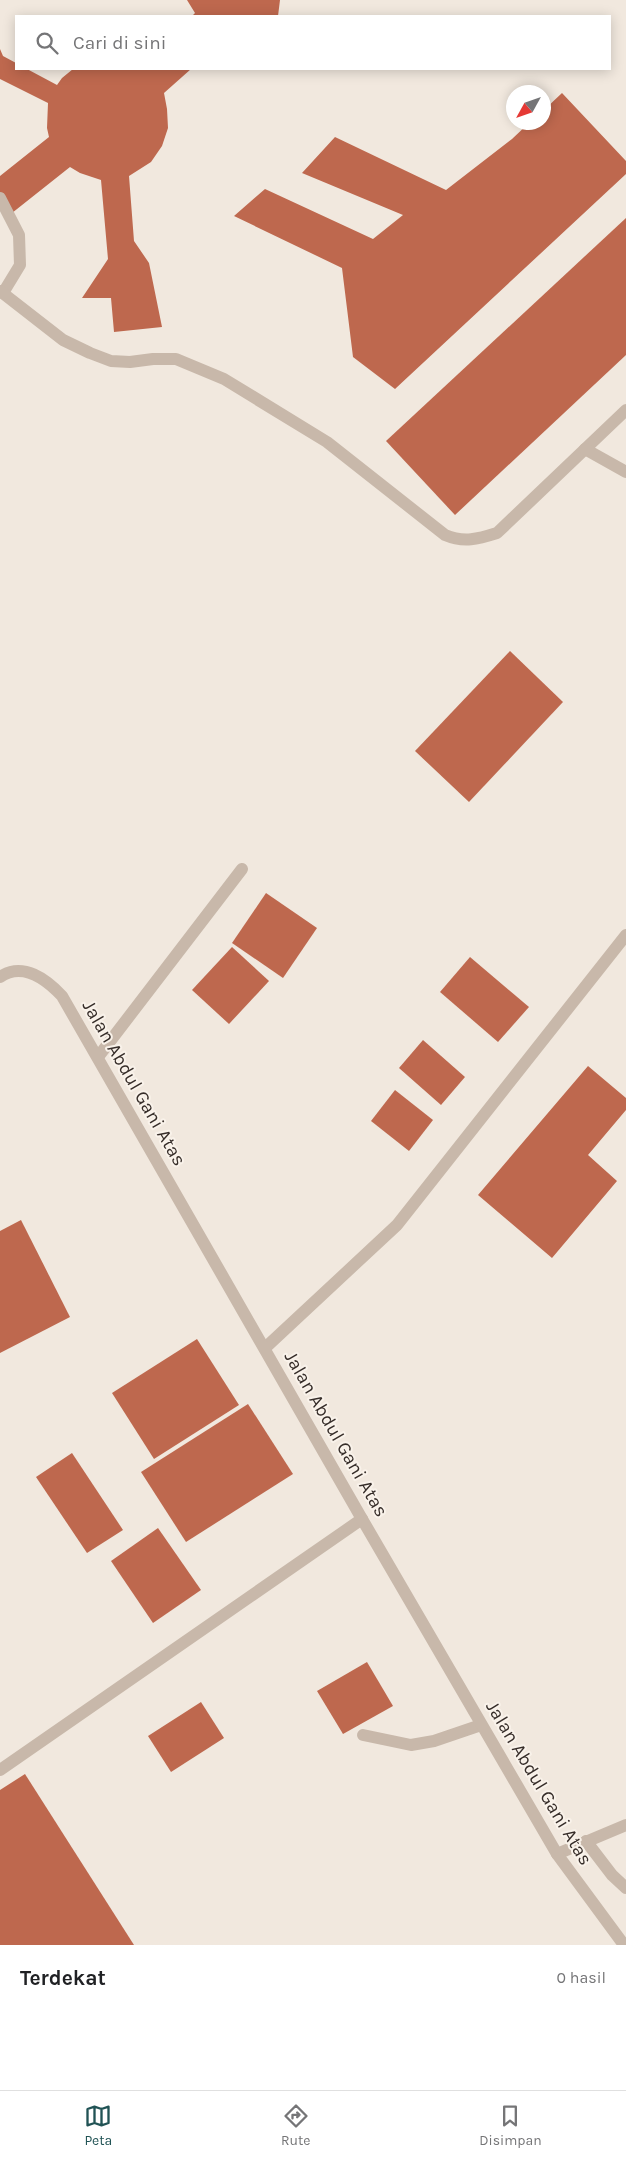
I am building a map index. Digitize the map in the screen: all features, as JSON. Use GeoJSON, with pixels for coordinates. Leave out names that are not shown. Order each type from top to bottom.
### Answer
{"type":"FeatureCollection","features":[{"type":"Feature","properties":{"kind":"street"},"geometry":{"type":"LineString","coordinates":[[0,198],[19,235],[20,265],[2,292],[63,340],[111,361],[130,362],[176,359],[224,379],[327,442],[444,535],[456,540],[475,540],[496,533],[626,410]]}},
{"type":"Feature","properties":{"kind":"street"},"geometry":{"type":"LineString","coordinates":[[585,449],[626,472]]}},
{"type":"Feature","properties":{"kind":"street"},"geometry":{"type":"LineString","coordinates":[[98,1057],[242,869]]}},
{"type":"Feature","properties":{"kind":"street"},"geometry":{"type":"LineString","coordinates":[[265,1348],[397,1225],[626,935]]}},
{"type":"Feature","properties":{"kind":"street","name":"Jalan Abdul Gani Atas"},"geometry":{"type":"LineString","coordinates":[[0,978],[18,972],[35,974],[50,983],[62,996],[557,1854],[624,1945]]}},
{"type":"Feature","properties":{"kind":"street"},"geometry":{"type":"LineString","coordinates":[[0,1770],[362,1519]]}},
{"type":"Feature","properties":{"kind":"street"},"geometry":{"type":"LineString","coordinates":[[363,1735],[411,1745],[434,1741],[481,1724]]}},
{"type":"Feature","properties":{"kind":"street"},"geometry":{"type":"LineString","coordinates":[[557,1854],[626,1825]]}},
{"type":"Feature","properties":{"kind":"street"},"geometry":{"type":"LineString","coordinates":[[586,1841],[612,1875],[626,1888]]}},
{"type":"Feature","properties":{"kind":"building"},"geometry":{"type":"Polygon","coordinates":[[[187,0],[280,0],[278,15],[193,15],[195,13],[187,0]]]}},
{"type":"Feature","properties":{"kind":"building"},"geometry":{"type":"Polygon","coordinates":[[[0,49],[3,56],[15,62],[15,70],[29,70],[57,85],[72,70],[190,70],[164,93],[168,128],[162,146],[151,162],[129,176],[134,241],[149,263],[162,327],[114,332],[111,298],[82,298],[108,259],[101,180],[80,173],[70,167],[12,213],[0,196],[0,176],[49,137],[47,128],[48,103],[0,79],[0,49]]]}},
{"type":"Feature","properties":{"kind":"building"},"geometry":{"type":"Polygon","coordinates":[[[562,93],[626,161],[626,174],[395,389],[353,357],[342,268],[234,216],[265,189],[373,239],[403,215],[302,173],[335,137],[446,190],[522,130],[551,130],[551,103],[562,93]]]}},
{"type":"Feature","properties":{"kind":"building"},"geometry":{"type":"Polygon","coordinates":[[[626,218],[626,355],[455,515],[386,441],[626,218]]]}},
{"type":"Feature","properties":{"kind":"building"},"geometry":{"type":"Polygon","coordinates":[[[510,651],[563,702],[469,802],[415,751],[510,651]]]}},
{"type":"Feature","properties":{"kind":"building"},"geometry":{"type":"Polygon","coordinates":[[[266,893],[317,928],[283,978],[232,943],[266,893]]]}},
{"type":"Feature","properties":{"kind":"building"},"geometry":{"type":"Polygon","coordinates":[[[232,947],[269,981],[229,1024],[192,990],[232,947]]]}},
{"type":"Feature","properties":{"kind":"building"},"geometry":{"type":"Polygon","coordinates":[[[470,957],[529,1007],[498,1042],[440,992],[470,957]]]}},
{"type":"Feature","properties":{"kind":"building"},"geometry":{"type":"Polygon","coordinates":[[[423,1040],[465,1077],[441,1105],[399,1068],[423,1040]]]}},
{"type":"Feature","properties":{"kind":"building"},"geometry":{"type":"Polygon","coordinates":[[[588,1066],[626,1098],[626,1110],[588,1155],[617,1181],[552,1258],[478,1195],[588,1066]]]}},
{"type":"Feature","properties":{"kind":"building"},"geometry":{"type":"Polygon","coordinates":[[[395,1090],[433,1120],[409,1151],[371,1121],[395,1090]]]}},
{"type":"Feature","properties":{"kind":"building"},"geometry":{"type":"Polygon","coordinates":[[[21,1220],[70,1317],[0,1353],[0,1231],[21,1220]]]}},
{"type":"Feature","properties":{"kind":"building"},"geometry":{"type":"Polygon","coordinates":[[[197,1339],[239,1405],[154,1459],[112,1393],[197,1339]]]}},
{"type":"Feature","properties":{"kind":"building"},"geometry":{"type":"Polygon","coordinates":[[[248,1404],[293,1474],[186,1542],[141,1472],[248,1404]]]}},
{"type":"Feature","properties":{"kind":"building"},"geometry":{"type":"Polygon","coordinates":[[[72,1453],[123,1530],[87,1553],[36,1477],[72,1453]]]}},
{"type":"Feature","properties":{"kind":"building"},"geometry":{"type":"Polygon","coordinates":[[[158,1528],[201,1590],[153,1623],[111,1561],[158,1528]]]}},
{"type":"Feature","properties":{"kind":"building"},"geometry":{"type":"Polygon","coordinates":[[[367,1662],[393,1706],[343,1734],[317,1691],[367,1662]]]}},
{"type":"Feature","properties":{"kind":"building"},"geometry":{"type":"Polygon","coordinates":[[[201,1702],[224,1738],[171,1772],[148,1736],[201,1702]]]}},
{"type":"Feature","properties":{"kind":"building"},"geometry":{"type":"Polygon","coordinates":[[[25,1774],[134,1945],[0,1945],[0,1790],[25,1774]]]}}]}
